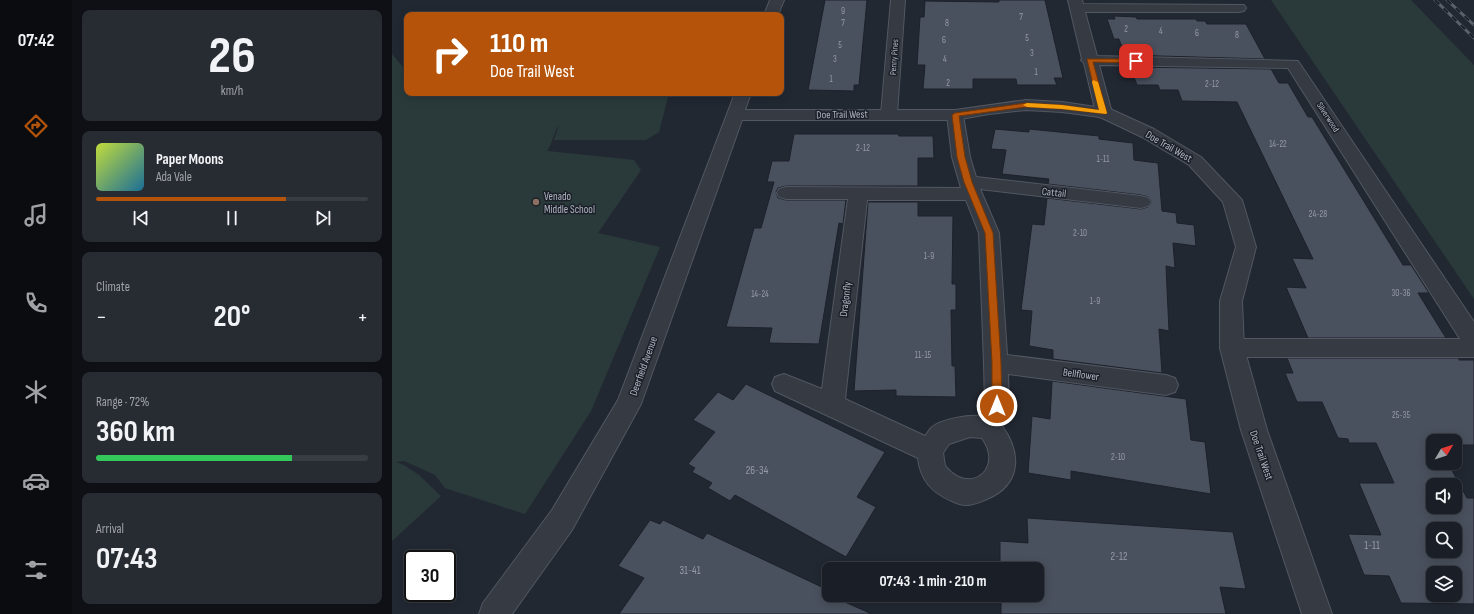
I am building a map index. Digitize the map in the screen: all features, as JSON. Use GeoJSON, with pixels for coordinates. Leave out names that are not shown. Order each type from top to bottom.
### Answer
{"type":"FeatureCollection","features":[{"type":"Feature","properties":{"kind":"street"},"geometry":{"type":"LineString","coordinates":[[772,12],[777,0]]}},
{"type":"Feature","properties":{"kind":"street","name":"Penny Pines"},"geometry":{"type":"LineString","coordinates":[[890,114],[898,0]]}},
{"type":"Feature","properties":{"kind":"street"},"geometry":{"type":"LineString","coordinates":[[1104,113],[1089,60],[1076,4],[1239,8]]}},
{"type":"Feature","properties":{"kind":"street","name":"Silverwood"},"geometry":{"type":"LineString","coordinates":[[1089,60],[1293,64],[1474,341]]}},
{"type":"Feature","properties":{"kind":"street","name":"Deerfield Avenue"},"geometry":{"type":"LineString","coordinates":[[494,614],[562,520],[629,404],[742,96]]}},
{"type":"Feature","properties":{"kind":"street","name":"Doe Trail West"},"geometry":{"type":"LineString","coordinates":[[734,115],[955,115],[1026,105],[1062,107],[1104,113],[1148,133],[1195,161],[1232,200],[1246,247],[1231,301],[1232,348],[1254,430],[1317,614]]}},
{"type":"Feature","properties":{"kind":"street"},"geometry":{"type":"LineString","coordinates":[[955,115],[961,157],[970,188],[989,233],[997,406],[989,428]]}},
{"type":"Feature","properties":{"kind":"street"},"geometry":{"type":"LineString","coordinates":[[786,193],[858,193],[970,188]]}},
{"type":"Feature","properties":{"kind":"street","name":"Cattail"},"geometry":{"type":"LineString","coordinates":[[970,188],[1141,202]]}},
{"type":"Feature","properties":{"kind":"street","name":"Dragonfly"},"geometry":{"type":"LineString","coordinates":[[832,405],[858,193]]}},
{"type":"Feature","properties":{"kind":"street"},"geometry":{"type":"LineString","coordinates":[[1232,348],[1474,348]]}},
{"type":"Feature","properties":{"kind":"street","name":"Bellflower"},"geometry":{"type":"LineString","coordinates":[[996,363],[1166,385]]}},
{"type":"Feature","properties":{"kind":"street"},"geometry":{"type":"LineString","coordinates":[[784,384],[930,451]]}},
{"type":"Feature","properties":{"kind":"street"},"geometry":{"type":"LineString","coordinates":[[970,426],[989,428],[1001,445],[1004,455],[1002,467],[998,477],[991,484],[968,493],[948,487],[934,471],[930,451],[940,436],[956,429],[970,426]]}},
{"type":"Feature","properties":{"kind":"shaded area"},"geometry":{"type":"Polygon","coordinates":[[[1271,0],[1411,0],[1474,65],[1474,299],[1271,0]]]}},
{"type":"Feature","properties":{"kind":"shaded area","name":"Venado Middle School"},"geometry":{"type":"Polygon","coordinates":[[[392,54],[404,68],[404,96],[668,96],[659,132],[646,140],[554,140],[559,125],[547,151],[634,160],[641,170],[598,233],[660,247],[591,411],[525,514],[445,488],[435,475],[404,461],[396,462],[404,465],[419,475],[441,496],[392,541],[392,54]]]}},
{"type":"Feature","properties":{"kind":"building"},"geometry":{"type":"Polygon","coordinates":[[[825,0],[867,0],[859,85],[854,85],[854,91],[808,90],[825,0]]]}},
{"type":"Feature","properties":{"kind":"building"},"geometry":{"type":"Polygon","coordinates":[[[999,0],[1045,0],[1063,78],[1054,78],[1057,85],[1017,85],[1016,79],[973,79],[973,89],[923,89],[925,65],[917,65],[920,17],[924,17],[925,1],[999,2],[999,0]]]}},
{"type":"Feature","properties":{"kind":"building"},"geometry":{"type":"Polygon","coordinates":[[[1114,16],[1136,17],[1137,19],[1196,19],[1197,21],[1205,21],[1207,24],[1246,24],[1265,59],[1125,55],[1119,39],[1114,39],[1107,19],[1115,19],[1114,16]]]}},
{"type":"Feature","properties":{"kind":"building"},"geometry":{"type":"Polygon","coordinates":[[[1130,67],[1271,69],[1279,83],[1288,83],[1308,117],[1312,117],[1403,265],[1411,265],[1429,293],[1418,293],[1446,338],[1308,338],[1286,287],[1306,288],[1292,258],[1313,259],[1237,102],[1182,101],[1178,90],[1160,90],[1158,85],[1137,85],[1130,67]]]}},
{"type":"Feature","properties":{"kind":"building"},"geometry":{"type":"Polygon","coordinates":[[[995,129],[1029,132],[1029,129],[1099,136],[1099,139],[1133,143],[1134,160],[1158,163],[1162,211],[1176,213],[1177,223],[1194,225],[1196,246],[1173,243],[1175,268],[1166,266],[1169,331],[1159,329],[1162,373],[1053,359],[1053,350],[1029,346],[1032,311],[1021,310],[1032,224],[1044,225],[1047,198],[1141,209],[1148,207],[1152,202],[1148,197],[1141,195],[1048,184],[1049,179],[1002,174],[1006,150],[991,149],[995,129]]]}},
{"type":"Feature","properties":{"kind":"building"},"geometry":{"type":"Polygon","coordinates":[[[794,134],[898,134],[899,136],[933,136],[934,158],[918,158],[918,186],[786,186],[778,188],[776,192],[778,198],[786,200],[846,200],[843,224],[839,223],[819,344],[769,343],[772,328],[726,327],[754,228],[761,228],[774,182],[767,182],[772,161],[789,161],[794,134]]]}},
{"type":"Feature","properties":{"kind":"building"},"geometry":{"type":"Polygon","coordinates":[[[868,202],[918,202],[918,216],[953,216],[952,284],[956,284],[956,310],[951,310],[952,366],[955,366],[956,397],[896,396],[896,390],[854,391],[868,202]]]}},
{"type":"Feature","properties":{"kind":"building"},"geometry":{"type":"Polygon","coordinates":[[[1287,358],[1459,358],[1459,360],[1474,360],[1474,445],[1462,445],[1462,434],[1426,434],[1426,470],[1452,470],[1456,478],[1426,478],[1426,514],[1462,514],[1462,489],[1467,498],[1474,498],[1474,604],[1401,603],[1389,576],[1364,575],[1348,534],[1381,535],[1359,483],[1394,483],[1376,443],[1349,443],[1348,439],[1338,438],[1322,402],[1297,402],[1285,373],[1293,373],[1287,358]]]}},
{"type":"Feature","properties":{"kind":"building"},"geometry":{"type":"Polygon","coordinates":[[[1052,381],[1186,399],[1191,440],[1205,442],[1211,494],[1071,471],[1071,480],[1028,473],[1032,416],[1050,419],[1052,381]]]}},
{"type":"Feature","properties":{"kind":"building"},"geometry":{"type":"Polygon","coordinates":[[[746,384],[885,452],[857,497],[876,507],[846,557],[735,495],[730,501],[708,488],[712,483],[692,472],[695,468],[688,464],[715,432],[693,420],[718,392],[733,400],[746,384]]]}},
{"type":"Feature","properties":{"kind":"building"},"geometry":{"type":"Polygon","coordinates":[[[1027,518],[1233,532],[1246,589],[1220,587],[1226,614],[1001,614],[1001,602],[1044,602],[1044,562],[1000,562],[1000,541],[1028,543],[1027,518]]]}},
{"type":"Feature","properties":{"kind":"building"},"geometry":{"type":"Polygon","coordinates":[[[650,520],[660,524],[663,520],[703,539],[707,533],[822,587],[822,602],[845,602],[872,614],[619,614],[644,578],[618,566],[650,520]]]}},
{"type":"Feature","properties":{"kind":"railway"},"geometry":{"type":"LineString","coordinates":[[1435,0],[1474,38]]}},
{"type":"Feature","properties":{"kind":"railway"},"geometry":{"type":"LineString","coordinates":[[1447,0],[1474,25]]}},
{"type":"Feature","properties":{"kind":"slow traffic"},"geometry":{"type":"LineString","coordinates":[[1027,105],[1062,107],[1104,113],[1095,82]]}},
{"type":"Feature","properties":{"kind":"place","name":"Venado Middle School"},"geometry":{"type":"Point","coordinates":[536,202]}},
{"type":"Feature","properties":{"kind":"route"},"geometry":{"type":"LineString","coordinates":[[997,406],[989,233],[968,182],[961,157],[955,115],[988,109],[1026,105],[1062,107],[1104,113],[1089,60],[1136,61]]}}]}
